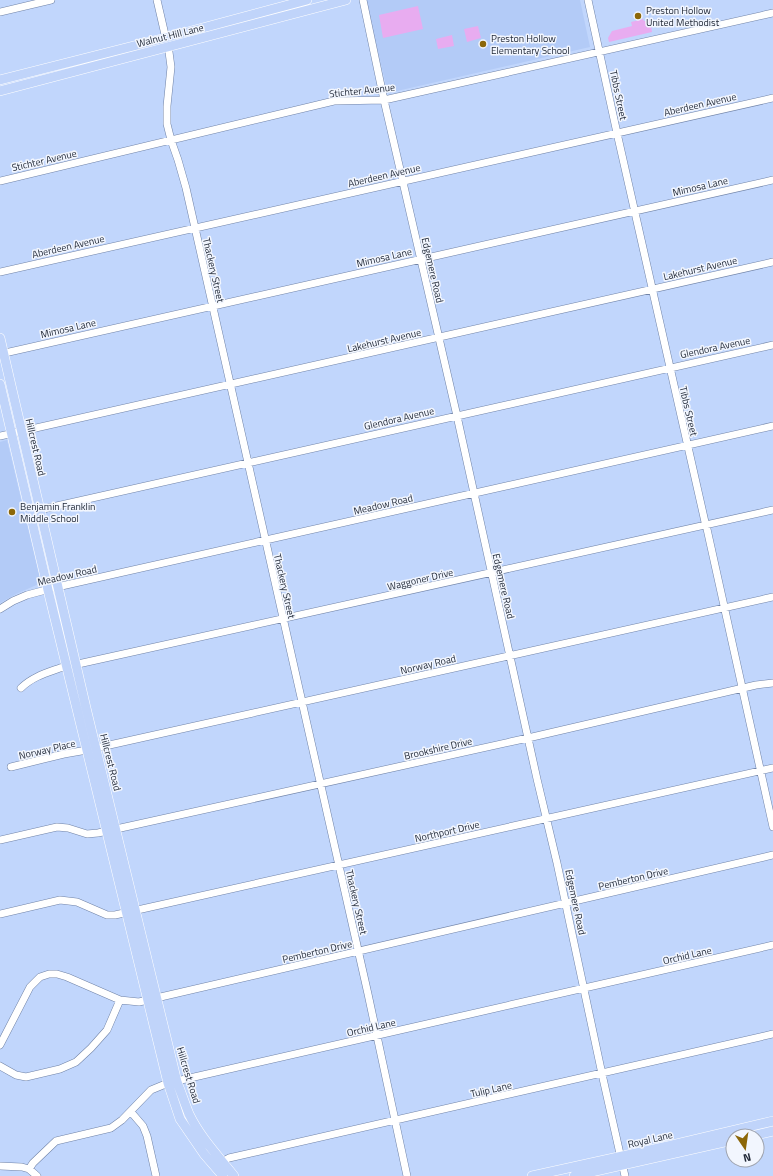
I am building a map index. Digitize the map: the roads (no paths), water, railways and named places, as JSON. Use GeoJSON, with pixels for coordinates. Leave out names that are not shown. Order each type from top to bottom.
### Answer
{"type":"FeatureCollection","features":[{"type":"Feature","properties":{"kind":"main road","name":"Walnut Hill Lane"},"geometry":{"type":"LineString","coordinates":[[0,91],[108,62],[166,42],[307,0]]}},
{"type":"Feature","properties":{"kind":"main road","name":"Walnut Hill Lane"},"geometry":{"type":"LineString","coordinates":[[0,80],[346,0]]}},
{"type":"Feature","properties":{"kind":"main road","name":"Hillcrest Road"},"geometry":{"type":"LineString","coordinates":[[0,338],[30,512],[53,588]]}},
{"type":"Feature","properties":{"kind":"main road","name":"Hillcrest Road"},"geometry":{"type":"LineString","coordinates":[[0,384],[40,509],[53,588],[71,666],[87,750],[126,913],[177,1082],[189,1114],[218,1164],[223,1176]]}},
{"type":"Feature","properties":{"kind":"main road","name":"Hillcrest Road"},"geometry":{"type":"LineString","coordinates":[[71,666],[96,748],[136,910],[168,1084],[180,1119],[194,1142],[218,1164],[234,1176]]}},
{"type":"Feature","properties":{"kind":"main road","name":"Royal Lane"},"geometry":{"type":"LineString","coordinates":[[748,1128],[773,1120]]}},
{"type":"Feature","properties":{"kind":"main road","name":"Royal Lane"},"geometry":{"type":"LineString","coordinates":[[574,1176],[621,1161],[725,1135]]}},
{"type":"Feature","properties":{"kind":"main road","name":"Royal Lane"},"geometry":{"type":"LineString","coordinates":[[532,1176],[725,1142]]}},
{"type":"Feature","properties":{"kind":"street"},"geometry":{"type":"LineString","coordinates":[[0,12],[51,0]]}},
{"type":"Feature","properties":{"kind":"street","name":"Thackery Street"},"geometry":{"type":"LineString","coordinates":[[157,0],[171,74],[167,124],[182,175],[195,228],[377,1036],[407,1176]]}},
{"type":"Feature","properties":{"kind":"street","name":"Edgemere Road"},"geometry":{"type":"LineString","coordinates":[[363,0],[384,100],[457,416],[625,1176]]}},
{"type":"Feature","properties":{"kind":"street","name":"Tibbs Street"},"geometry":{"type":"LineString","coordinates":[[588,0],[616,133],[635,211],[773,826]]}},
{"type":"Feature","properties":{"kind":"street","name":"Stichter Avenue"},"geometry":{"type":"LineString","coordinates":[[0,181],[334,102],[384,100],[773,12]]}},
{"type":"Feature","properties":{"kind":"street","name":"Aberdeen Avenue"},"geometry":{"type":"LineString","coordinates":[[0,272],[773,98]]}},
{"type":"Feature","properties":{"kind":"street","name":"Mimosa Lane"},"geometry":{"type":"LineString","coordinates":[[2,353],[773,180]]}},
{"type":"Feature","properties":{"kind":"street","name":"Lakehurst Avenue"},"geometry":{"type":"LineString","coordinates":[[0,436],[773,262]]}},
{"type":"Feature","properties":{"kind":"street","name":"Glendora Avenue"},"geometry":{"type":"LineString","coordinates":[[30,512],[669,367],[773,345]]}},
{"type":"Feature","properties":{"kind":"street","name":"Meadow Road"},"geometry":{"type":"LineString","coordinates":[[0,609],[27,595],[53,588],[773,426]]}},
{"type":"Feature","properties":{"kind":"street","name":"Waggoner Drive"},"geometry":{"type":"LineString","coordinates":[[21,688],[43,674],[71,666],[773,510]]}},
{"type":"Feature","properties":{"kind":"street","name":"Norway Road"},"geometry":{"type":"LineString","coordinates":[[87,750],[773,597]]}},
{"type":"Feature","properties":{"kind":"street","name":"Brookshire Drive"},"geometry":{"type":"LineString","coordinates":[[0,840],[57,827],[68,828],[87,834],[106,832],[528,738],[742,688],[773,683]]}},
{"type":"Feature","properties":{"kind":"street","name":"Norway Place"},"geometry":{"type":"LineString","coordinates":[[11,767],[87,750]]}},
{"type":"Feature","properties":{"kind":"street","name":"Northport Drive"},"geometry":{"type":"LineString","coordinates":[[126,913],[773,768]]}},
{"type":"Feature","properties":{"kind":"street","name":"Pemberton Drive"},"geometry":{"type":"LineString","coordinates":[[0,1045],[30,987],[37,979],[44,975],[53,973],[61,975],[120,1000],[132,1002],[152,999],[773,855]]}},
{"type":"Feature","properties":{"kind":"street"},"geometry":{"type":"LineString","coordinates":[[0,914],[60,900],[77,902],[111,916],[126,913]]}},
{"type":"Feature","properties":{"kind":"street","name":"Orchid Lane"},"geometry":{"type":"LineString","coordinates":[[29,1169],[33,1163],[56,1141],[111,1128],[131,1112],[151,1090],[168,1084],[773,945]]}},
{"type":"Feature","properties":{"kind":"street"},"geometry":{"type":"LineString","coordinates":[[0,1066],[16,1075],[26,1076],[60,1069],[76,1062],[107,1030],[120,1000]]}},
{"type":"Feature","properties":{"kind":"street","name":"Tulip Lane"},"geometry":{"type":"LineString","coordinates":[[218,1164],[229,1158],[773,1034]]}},
{"type":"Feature","properties":{"kind":"street"},"geometry":{"type":"LineString","coordinates":[[131,1112],[143,1126],[147,1136],[156,1176]]}},
{"type":"Feature","properties":{"kind":"street"},"geometry":{"type":"LineString","coordinates":[[0,1166],[22,1167],[29,1169],[38,1176]]}},
{"type":"Feature","properties":{"kind":"place","name":"Preston Hollow United Methodist"},"geometry":{"type":"Point","coordinates":[638,16]}},
{"type":"Feature","properties":{"kind":"place","name":"Preston Hollow Elementary School"},"geometry":{"type":"Point","coordinates":[483,44]}},
{"type":"Feature","properties":{"kind":"place","name":"Benjamin Franklin Middle School"},"geometry":{"type":"Point","coordinates":[12,512]}}]}
